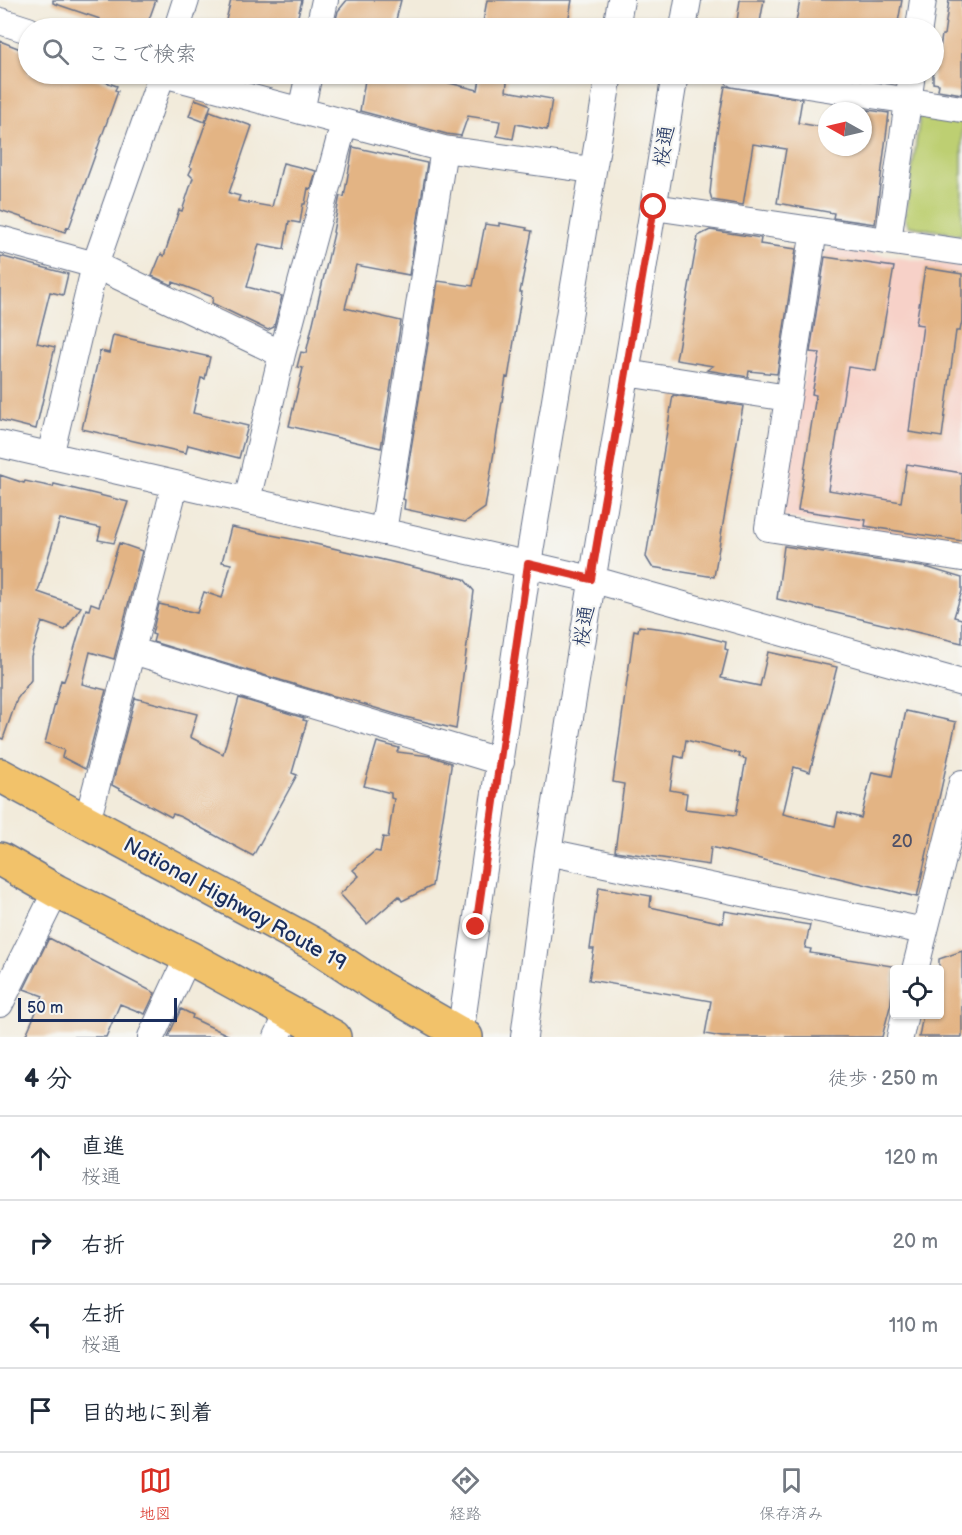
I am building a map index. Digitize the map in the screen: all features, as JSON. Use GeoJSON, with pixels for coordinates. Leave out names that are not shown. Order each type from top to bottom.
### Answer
{"type":"FeatureCollection","features":[{"type":"Feature","properties":{"kind":"highway","name":"National Highway Route 19"},"geometry":{"type":"LineString","coordinates":[[0,776],[317,946],[379,987],[462,1036]]}},
{"type":"Feature","properties":{"kind":"highway"},"geometry":{"type":"LineString","coordinates":[[0,860],[56,891],[188,957],[283,1025],[334,1037]]}},
{"type":"Feature","properties":{"kind":"street"},"geometry":{"type":"LineString","coordinates":[[180,18],[186,0]]}},
{"type":"Feature","properties":{"kind":"street"},"geometry":{"type":"LineString","coordinates":[[321,18],[325,0]]}},
{"type":"Feature","properties":{"kind":"street"},"geometry":{"type":"LineString","coordinates":[[618,18],[621,0]]}},
{"type":"Feature","properties":{"kind":"street"},"geometry":{"type":"LineString","coordinates":[[684,18],[687,0]]}},
{"type":"Feature","properties":{"kind":"street"},"geometry":{"type":"LineString","coordinates":[[920,18],[923,0]]}},
{"type":"Feature","properties":{"kind":"street"},"geometry":{"type":"LineString","coordinates":[[0,21],[18,27]]}},
{"type":"Feature","properties":{"kind":"street"},"geometry":{"type":"LineString","coordinates":[[50,456],[95,265],[158,84]]}},
{"type":"Feature","properties":{"kind":"street"},"geometry":{"type":"LineString","coordinates":[[200,84],[444,149],[592,170]]}},
{"type":"Feature","properties":{"kind":"street"},"geometry":{"type":"LineString","coordinates":[[301,111],[307,84]]}},
{"type":"Feature","properties":{"kind":"street"},"geometry":{"type":"LineString","coordinates":[[462,1036],[528,564],[607,84]]}},
{"type":"Feature","properties":{"kind":"street","name":"桜通"},"geometry":{"type":"LineString","coordinates":[[524,1037],[548,852],[673,84]]}},
{"type":"Feature","properties":{"kind":"street"},"geometry":{"type":"LineString","coordinates":[[802,84],[962,109]]}},
{"type":"Feature","properties":{"kind":"street"},"geometry":{"type":"LineString","coordinates":[[888,240],[910,84]]}},
{"type":"Feature","properties":{"kind":"street"},"geometry":{"type":"LineString","coordinates":[[247,500],[282,354],[344,123]]}},
{"type":"Feature","properties":{"kind":"street"},"geometry":{"type":"LineString","coordinates":[[383,532],[444,149]]}},
{"type":"Feature","properties":{"kind":"street"},"geometry":{"type":"LineString","coordinates":[[654,207],[962,252]]}},
{"type":"Feature","properties":{"kind":"street"},"geometry":{"type":"LineString","coordinates":[[814,230],[768,528],[962,558]]}},
{"type":"Feature","properties":{"kind":"street"},"geometry":{"type":"LineString","coordinates":[[0,239],[95,265],[282,354]]}},
{"type":"Feature","properties":{"kind":"street"},"geometry":{"type":"LineString","coordinates":[[626,373],[788,399]]}},
{"type":"Feature","properties":{"kind":"street"},"geometry":{"type":"LineString","coordinates":[[0,444],[591,579],[962,683]]}},
{"type":"Feature","properties":{"kind":"street"},"geometry":{"type":"LineString","coordinates":[[87,822],[175,485]]}},
{"type":"Feature","properties":{"kind":"street"},"geometry":{"type":"LineString","coordinates":[[133,651],[501,762]]}},
{"type":"Feature","properties":{"kind":"street"},"geometry":{"type":"LineString","coordinates":[[916,965],[962,783]]}},
{"type":"Feature","properties":{"kind":"street"},"geometry":{"type":"LineString","coordinates":[[548,852],[924,932]]}},
{"type":"Feature","properties":{"kind":"street"},"geometry":{"type":"LineString","coordinates":[[0,1004],[56,891]]}},
{"type":"Feature","properties":{"kind":"street"},"geometry":{"type":"LineString","coordinates":[[151,1037],[188,957]]}},
{"type":"Feature","properties":{"kind":"street"},"geometry":{"type":"LineString","coordinates":[[900,1037],[904,1019]]}},
{"type":"Feature","properties":{"kind":"shaded area"},"geometry":{"type":"Polygon","coordinates":[[[831,248],[962,267],[962,546],[784,517],[782,514],[823,254],[831,248]]]}},
{"type":"Feature","properties":{"kind":"green space"},"geometry":{"type":"Polygon","coordinates":[[[924,113],[962,119],[962,235],[909,226],[905,219],[920,116],[924,113]]]}},
{"type":"Feature","properties":{"kind":"building"},"geometry":{"type":"Polygon","coordinates":[[[53,0],[156,0],[150,18],[97,18],[53,3],[53,0]]]}},
{"type":"Feature","properties":{"kind":"building"},"geometry":{"type":"Polygon","coordinates":[[[231,0],[302,0],[298,18],[226,18],[231,0]]]}},
{"type":"Feature","properties":{"kind":"building"},"geometry":{"type":"Polygon","coordinates":[[[347,0],[401,0],[396,18],[336,18],[338,11],[347,0]]]}},
{"type":"Feature","properties":{"kind":"building"},"geometry":{"type":"Polygon","coordinates":[[[487,0],[572,0],[569,18],[484,18],[487,0]]]}},
{"type":"Feature","properties":{"kind":"building"},"geometry":{"type":"Polygon","coordinates":[[[740,0],[764,0],[761,18],[737,18],[740,0]]]}},
{"type":"Feature","properties":{"kind":"building"},"geometry":{"type":"Polygon","coordinates":[[[800,0],[902,0],[899,18],[797,18],[800,0]]]}},
{"type":"Feature","properties":{"kind":"building"},"geometry":{"type":"Polygon","coordinates":[[[949,0],[962,0],[962,94],[938,90],[939,84],[944,84],[944,35],[949,0]]]}},
{"type":"Feature","properties":{"kind":"building"},"geometry":{"type":"Polygon","coordinates":[[[0,41],[18,48],[18,84],[111,84],[117,86],[115,90],[118,91],[69,228],[67,227],[65,232],[0,210],[0,41]]]}},
{"type":"Feature","properties":{"kind":"building"},"geometry":{"type":"Polygon","coordinates":[[[364,84],[453,84],[478,90],[479,84],[507,84],[506,91],[552,99],[547,130],[516,124],[513,139],[497,136],[500,121],[468,116],[461,136],[360,111],[364,84]]]}},
{"type":"Feature","properties":{"kind":"building"},"geometry":{"type":"Polygon","coordinates":[[[725,86],[802,99],[798,123],[818,126],[818,156],[872,156],[872,111],[889,113],[875,224],[833,218],[834,213],[777,203],[786,149],[753,144],[743,205],[712,200],[710,193],[725,86]]]}},
{"type":"Feature","properties":{"kind":"building"},"geometry":{"type":"Polygon","coordinates":[[[195,99],[211,105],[205,122],[189,116],[195,99]]]}},
{"type":"Feature","properties":{"kind":"building"},"geometry":{"type":"Polygon","coordinates":[[[210,111],[252,126],[229,193],[240,196],[238,201],[272,207],[283,163],[316,171],[311,189],[308,188],[305,204],[303,204],[300,223],[289,221],[284,249],[259,244],[247,287],[282,296],[274,327],[268,330],[212,303],[213,297],[173,282],[172,285],[152,276],[161,254],[164,256],[179,210],[182,211],[193,178],[189,174],[192,168],[190,167],[210,111]]]}},
{"type":"Feature","properties":{"kind":"building"},"geometry":{"type":"Polygon","coordinates":[[[353,147],[427,163],[409,275],[356,265],[345,308],[401,321],[381,448],[289,426],[303,368],[297,367],[301,352],[306,353],[334,233],[339,200],[340,196],[344,197],[353,147]]]}},
{"type":"Feature","properties":{"kind":"building"},"geometry":{"type":"Polygon","coordinates":[[[499,223],[532,231],[485,508],[465,522],[404,509],[405,500],[403,499],[438,281],[473,286],[485,224],[499,226],[499,223]]]}},
{"type":"Feature","properties":{"kind":"building"},"geometry":{"type":"Polygon","coordinates":[[[710,230],[761,238],[760,244],[796,249],[777,374],[749,371],[748,377],[707,370],[713,366],[676,360],[698,236],[710,230]]]}},
{"type":"Feature","properties":{"kind":"building"},"geometry":{"type":"Polygon","coordinates":[[[0,256],[68,274],[63,295],[50,292],[37,343],[55,347],[36,429],[0,420],[0,256]]]}},
{"type":"Feature","properties":{"kind":"building"},"geometry":{"type":"Polygon","coordinates":[[[825,257],[894,267],[876,371],[848,367],[828,490],[901,502],[907,464],[962,473],[962,541],[865,526],[866,520],[798,510],[816,395],[812,394],[820,353],[810,352],[825,257]]]}},
{"type":"Feature","properties":{"kind":"building"},"geometry":{"type":"Polygon","coordinates":[[[925,268],[962,274],[962,321],[960,331],[956,331],[942,437],[909,432],[923,325],[916,324],[925,268]]]}},
{"type":"Feature","properties":{"kind":"building"},"geometry":{"type":"Polygon","coordinates":[[[113,335],[210,357],[205,379],[201,378],[193,413],[248,426],[239,458],[188,445],[186,453],[82,429],[100,351],[109,353],[113,335]]]}},
{"type":"Feature","properties":{"kind":"building"},"geometry":{"type":"Polygon","coordinates":[[[673,395],[743,406],[714,577],[652,567],[646,557],[673,395]]]}},
{"type":"Feature","properties":{"kind":"building"},"geometry":{"type":"Polygon","coordinates":[[[0,475],[24,483],[25,481],[53,487],[54,484],[128,502],[114,543],[98,540],[101,528],[60,519],[38,592],[81,607],[65,630],[42,622],[31,656],[31,680],[17,699],[3,739],[0,738],[0,475]]]}},
{"type":"Feature","properties":{"kind":"building"},"geometry":{"type":"Polygon","coordinates":[[[231,527],[307,542],[464,579],[474,591],[456,729],[405,717],[153,642],[155,635],[152,634],[159,604],[197,613],[204,592],[222,598],[231,564],[222,562],[231,527]]]}},
{"type":"Feature","properties":{"kind":"building"},"geometry":{"type":"Polygon","coordinates":[[[119,543],[142,551],[114,659],[90,652],[82,684],[106,690],[85,769],[62,757],[64,750],[45,743],[61,680],[64,681],[68,670],[86,609],[89,610],[91,603],[99,606],[119,543]]]}},
{"type":"Feature","properties":{"kind":"building"},"geometry":{"type":"Polygon","coordinates":[[[784,546],[929,568],[962,578],[962,591],[954,617],[962,619],[962,643],[777,599],[784,546]]]}},
{"type":"Feature","properties":{"kind":"building"},"geometry":{"type":"Polygon","coordinates":[[[639,626],[682,631],[726,642],[725,649],[728,650],[721,678],[760,686],[768,652],[837,667],[810,772],[794,767],[783,814],[835,826],[838,812],[861,818],[872,772],[892,776],[906,711],[956,722],[917,897],[711,847],[709,865],[615,851],[624,784],[613,782],[634,630],[638,631],[639,626]],[[686,740],[683,758],[675,756],[670,790],[687,793],[685,809],[736,815],[746,759],[739,757],[740,754],[686,740]]]}},
{"type":"Feature","properties":{"kind":"building"},"geometry":{"type":"Polygon","coordinates":[[[135,698],[197,714],[190,737],[223,754],[239,698],[304,718],[303,720],[307,721],[292,773],[297,775],[253,856],[181,817],[173,814],[171,817],[112,785],[135,698]]]}},
{"type":"Feature","properties":{"kind":"building"},"geometry":{"type":"Polygon","coordinates":[[[377,742],[399,748],[397,752],[430,756],[451,763],[451,767],[432,886],[402,901],[399,896],[367,924],[340,894],[359,876],[353,870],[375,851],[380,852],[383,837],[388,838],[394,799],[391,798],[391,793],[364,786],[377,742]]]}},
{"type":"Feature","properties":{"kind":"building"},"geometry":{"type":"Polygon","coordinates":[[[599,887],[651,896],[650,907],[723,923],[725,911],[810,925],[805,948],[811,949],[810,953],[890,966],[890,1007],[882,1037],[722,1037],[705,1034],[711,1001],[589,980],[594,949],[590,949],[599,887]]]}},
{"type":"Feature","properties":{"kind":"building"},"geometry":{"type":"Polygon","coordinates":[[[49,938],[155,993],[145,1014],[120,1004],[106,1037],[25,1037],[43,996],[24,989],[49,938]]]}},
{"type":"Feature","properties":{"kind":"building"},"geometry":{"type":"Polygon","coordinates":[[[962,951],[962,1037],[919,1037],[922,1019],[944,1019],[944,965],[939,965],[939,959],[962,951]]]}},
{"type":"Feature","properties":{"kind":"building"},"geometry":{"type":"Polygon","coordinates":[[[181,1009],[193,1015],[192,1018],[232,1037],[168,1037],[181,1009]]]}},
{"type":"Feature","properties":{"kind":"route"},"geometry":{"type":"LineString","coordinates":[[476,927],[528,564],[591,579],[654,207]]}}]}
